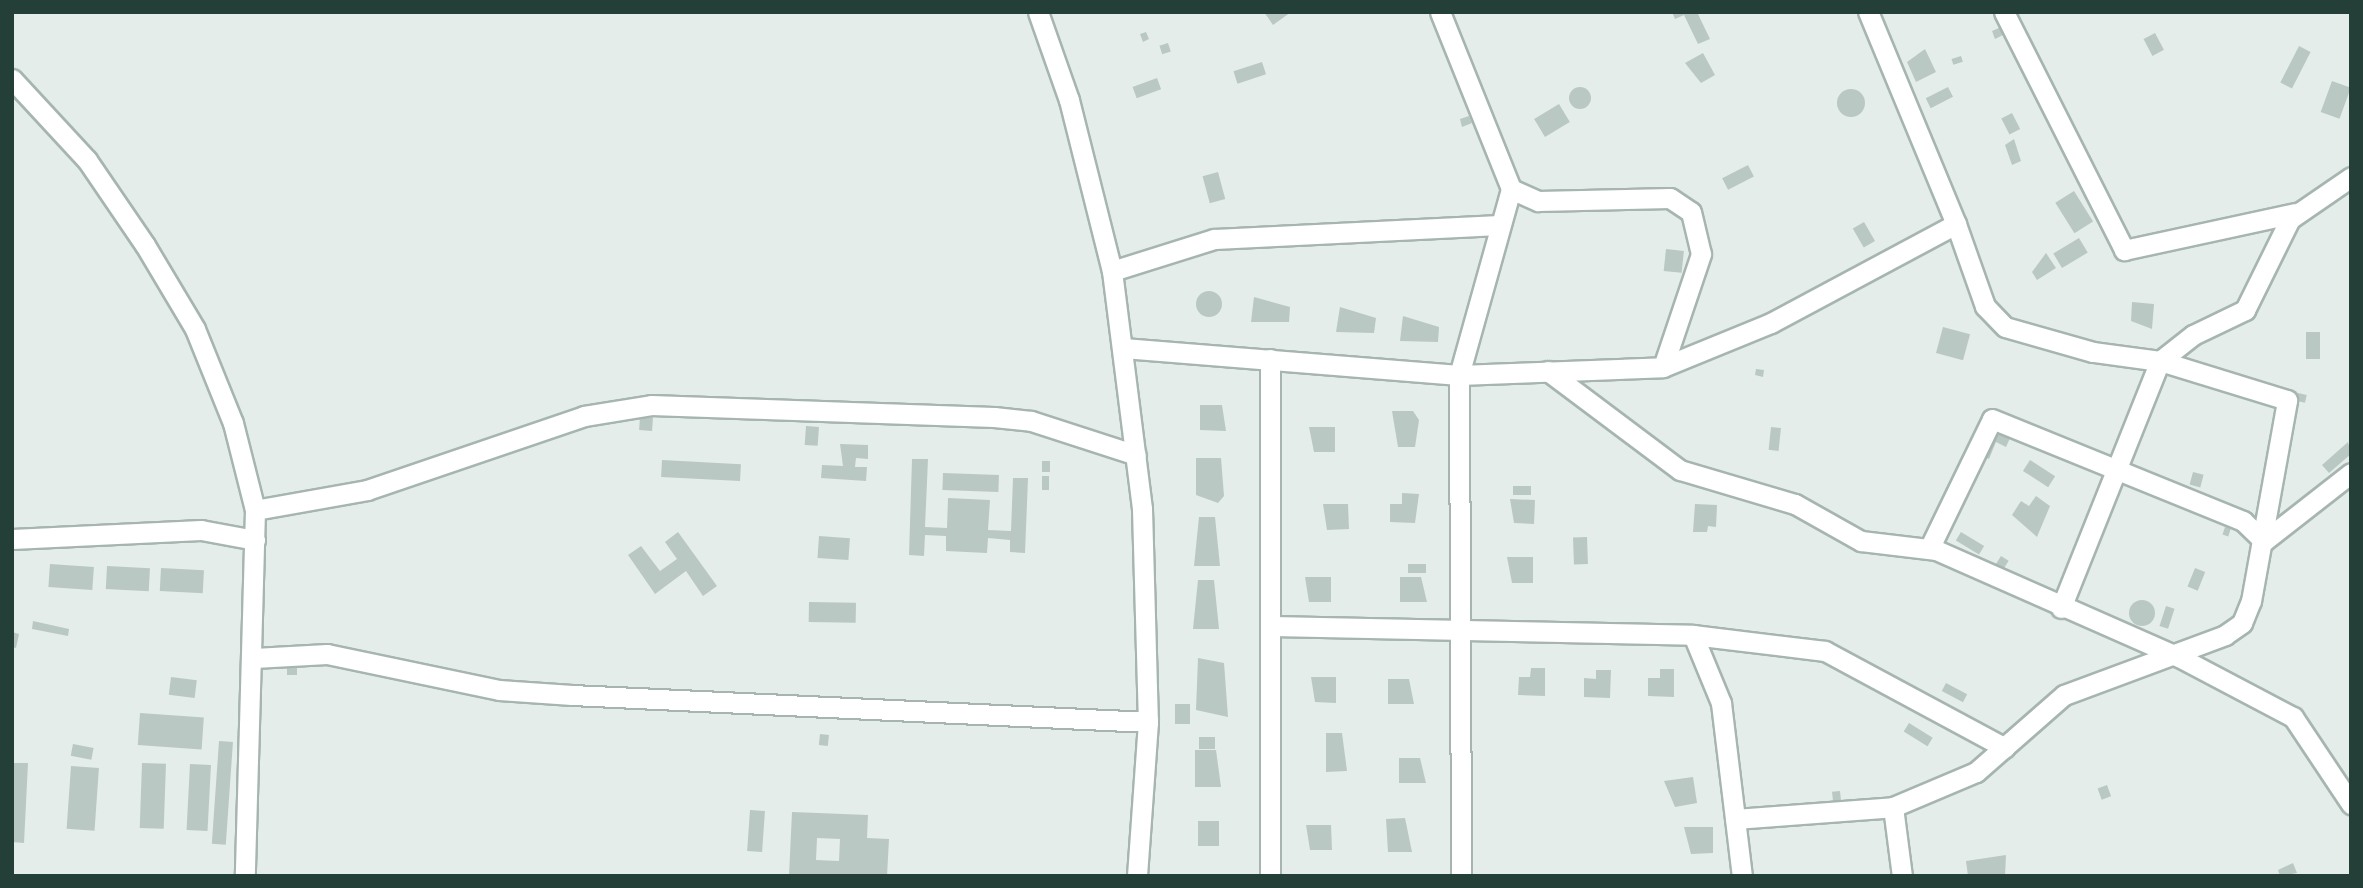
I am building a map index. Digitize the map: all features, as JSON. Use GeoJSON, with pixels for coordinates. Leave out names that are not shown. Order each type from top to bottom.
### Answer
{"type":"FeatureCollection","features":[{"type":"Feature","properties":{"kind":"street"},"geometry":{"type":"LineString","coordinates":[[1038,12],[1069,100],[1112,271],[1136,455],[1147,722],[1137,876]]}},
{"type":"Feature","properties":{"kind":"street"},"geometry":{"type":"LineString","coordinates":[[1440,12],[1511,189],[1459,375],[1463,633],[1461,876]]}},
{"type":"Feature","properties":{"kind":"street"},"geometry":{"type":"LineString","coordinates":[[1735,819],[1893,807],[1976,772],[2064,695],[2179,657],[2242,623],[2264,541],[2287,400],[2160,361],[2092,352],[1992,319],[1956,224],[1868,12]]}},
{"type":"Feature","properties":{"kind":"street"},"geometry":{"type":"LineString","coordinates":[[2004,12],[2124,250],[2295,214],[2351,177]]}},
{"type":"Feature","properties":{"kind":"street"},"geometry":{"type":"LineString","coordinates":[[12,79],[87,160],[195,329],[233,423],[255,510],[254,658],[245,876]]}},
{"type":"Feature","properties":{"kind":"street"},"geometry":{"type":"LineString","coordinates":[[1511,189],[1538,201],[1670,198],[1690,212],[1701,254],[1663,367]]}},
{"type":"Feature","properties":{"kind":"street"},"geometry":{"type":"LineString","coordinates":[[2062,608],[2114,471],[2160,361],[2193,335],[2245,310],[2295,214]]}},
{"type":"Feature","properties":{"kind":"street"},"geometry":{"type":"LineString","coordinates":[[1123,348],[1459,375],[1663,367],[1771,323],[1956,224]]}},
{"type":"Feature","properties":{"kind":"street"},"geometry":{"type":"LineString","coordinates":[[1112,271],[1214,239],[1500,225]]}},
{"type":"Feature","properties":{"kind":"street"},"geometry":{"type":"LineString","coordinates":[[1270,359],[1270,876]]}},
{"type":"Feature","properties":{"kind":"street"},"geometry":{"type":"LineString","coordinates":[[1548,370],[1680,470],[1795,503],[1861,541],[1928,549],[2179,657],[2293,717],[2351,804]]}},
{"type":"Feature","properties":{"kind":"street"},"geometry":{"type":"LineString","coordinates":[[255,510],[367,490],[584,416],[651,405],[994,416],[1031,421],[1136,455]]}},
{"type":"Feature","properties":{"kind":"street"},"geometry":{"type":"LineString","coordinates":[[1928,549],[1987,421],[2244,521],[2264,541]]}},
{"type":"Feature","properties":{"kind":"street"},"geometry":{"type":"LineString","coordinates":[[2264,541],[2351,473]]}},
{"type":"Feature","properties":{"kind":"street"},"geometry":{"type":"LineString","coordinates":[[12,539],[201,530],[255,540]]}},
{"type":"Feature","properties":{"kind":"street"},"geometry":{"type":"LineString","coordinates":[[1272,626],[1463,633],[1693,635],[1825,650],[2005,748]]}},
{"type":"Feature","properties":{"kind":"street"},"geometry":{"type":"LineString","coordinates":[[1693,635],[1721,703],[1742,876]]}},
{"type":"Feature","properties":{"kind":"street"},"geometry":{"type":"LineString","coordinates":[[254,658],[327,654],[499,690],[1147,722]]}},
{"type":"Feature","properties":{"kind":"street"},"geometry":{"type":"LineString","coordinates":[[1893,807],[1902,876]]}},
{"type":"Feature","properties":{"kind":"building"},"geometry":{"type":"Polygon","coordinates":[[[1264,12],[1291,12],[1273,25],[1264,12]]]}},
{"type":"Feature","properties":{"kind":"building"},"geometry":{"type":"Polygon","coordinates":[[[1672,12],[1697,12],[1710,39],[1698,44],[1684,15],[1675,19],[1672,12]]]}},
{"type":"Feature","properties":{"kind":"building"},"geometry":{"type":"Polygon","coordinates":[[[2001,27],[2005,34],[1995,39],[1992,31],[2001,27]]]}},
{"type":"Feature","properties":{"kind":"building"},"geometry":{"type":"Polygon","coordinates":[[[1146,32],[1149,39],[1143,42],[1140,34],[1146,32]]]}},
{"type":"Feature","properties":{"kind":"building"},"geometry":{"type":"Polygon","coordinates":[[[2155,33],[2164,50],[2152,56],[2144,39],[2155,33]]]}},
{"type":"Feature","properties":{"kind":"building"},"geometry":{"type":"Polygon","coordinates":[[[1168,43],[1171,52],[1162,54],[1159,46],[1168,43]]]}},
{"type":"Feature","properties":{"kind":"building"},"geometry":{"type":"Polygon","coordinates":[[[2299,46],[2311,52],[2292,88],[2280,83],[2299,46]]]}},
{"type":"Feature","properties":{"kind":"building"},"geometry":{"type":"Polygon","coordinates":[[[1925,49],[1936,72],[1916,82],[1907,62],[1925,49]]]}},
{"type":"Feature","properties":{"kind":"building"},"geometry":{"type":"Polygon","coordinates":[[[1703,53],[1715,75],[1701,83],[1685,63],[1703,53]]]}},
{"type":"Feature","properties":{"kind":"building"},"geometry":{"type":"Polygon","coordinates":[[[1961,56],[1963,62],[1953,65],[1951,59],[1961,56]]]}},
{"type":"Feature","properties":{"kind":"building"},"geometry":{"type":"Polygon","coordinates":[[[1262,62],[1266,74],[1237,84],[1233,71],[1262,62]]]}},
{"type":"Feature","properties":{"kind":"building"},"geometry":{"type":"Polygon","coordinates":[[[1157,78],[1161,89],[1137,98],[1133,87],[1157,78]]]}},
{"type":"Feature","properties":{"kind":"building"},"geometry":{"type":"Polygon","coordinates":[[[2332,81],[2351,88],[2340,119],[2321,112],[2332,81]]]}},
{"type":"Feature","properties":{"kind":"building"},"geometry":{"type":"Polygon","coordinates":[[[1580,87],[1588,90],[1591,98],[1588,106],[1580,109],[1572,106],[1569,98],[1572,90],[1580,87]]]}},
{"type":"Feature","properties":{"kind":"building"},"geometry":{"type":"Polygon","coordinates":[[[1948,87],[1953,97],[1931,108],[1926,98],[1948,87]]]}},
{"type":"Feature","properties":{"kind":"building"},"geometry":{"type":"Polygon","coordinates":[[[1851,89],[1861,93],[1865,103],[1861,113],[1851,117],[1841,113],[1837,103],[1841,93],[1851,89]]]}},
{"type":"Feature","properties":{"kind":"building"},"geometry":{"type":"Polygon","coordinates":[[[1559,104],[1570,122],[1545,137],[1534,119],[1559,104]]]}},
{"type":"Feature","properties":{"kind":"building"},"geometry":{"type":"Polygon","coordinates":[[[2012,113],[2020,129],[2009,134],[2001,118],[2012,113]]]}},
{"type":"Feature","properties":{"kind":"building"},"geometry":{"type":"Polygon","coordinates":[[[1469,116],[1472,123],[1462,127],[1460,119],[1469,116]]]}},
{"type":"Feature","properties":{"kind":"building"},"geometry":{"type":"Polygon","coordinates":[[[2014,139],[2021,161],[2012,165],[2005,145],[2014,139]]]}},
{"type":"Feature","properties":{"kind":"building"},"geometry":{"type":"Polygon","coordinates":[[[1748,165],[1754,177],[1728,190],[1722,178],[1748,165]]]}},
{"type":"Feature","properties":{"kind":"building"},"geometry":{"type":"Polygon","coordinates":[[[1218,172],[1225,199],[1210,203],[1203,176],[1218,172]]]}},
{"type":"Feature","properties":{"kind":"building"},"geometry":{"type":"Polygon","coordinates":[[[2074,191],[2093,222],[2074,233],[2055,203],[2074,191]]]}},
{"type":"Feature","properties":{"kind":"building"},"geometry":{"type":"Polygon","coordinates":[[[1864,222],[1875,241],[1864,248],[1853,228],[1864,222]]]}},
{"type":"Feature","properties":{"kind":"building"},"geometry":{"type":"Polygon","coordinates":[[[2079,238],[2088,253],[2062,268],[2053,253],[2079,238]]]}},
{"type":"Feature","properties":{"kind":"building"},"geometry":{"type":"Polygon","coordinates":[[[1666,249],[1684,251],[1682,273],[1664,271],[1666,249]]]}},
{"type":"Feature","properties":{"kind":"building"},"geometry":{"type":"Polygon","coordinates":[[[2046,253],[2056,268],[2037,280],[2032,272],[2046,253]]]}},
{"type":"Feature","properties":{"kind":"building"},"geometry":{"type":"Polygon","coordinates":[[[1209,291],[1218,295],[1222,304],[1218,313],[1209,317],[1200,313],[1196,304],[1200,295],[1209,291]]]}},
{"type":"Feature","properties":{"kind":"building"},"geometry":{"type":"Polygon","coordinates":[[[1254,297],[1290,307],[1289,322],[1251,322],[1254,297]]]}},
{"type":"Feature","properties":{"kind":"building"},"geometry":{"type":"Polygon","coordinates":[[[2132,302],[2154,304],[2152,329],[2131,321],[2132,302]]]}},
{"type":"Feature","properties":{"kind":"building"},"geometry":{"type":"Polygon","coordinates":[[[1340,307],[1376,318],[1374,333],[1336,332],[1340,307]]]}},
{"type":"Feature","properties":{"kind":"building"},"geometry":{"type":"Polygon","coordinates":[[[1403,316],[1439,327],[1438,342],[1400,341],[1403,316]]]}},
{"type":"Feature","properties":{"kind":"building"},"geometry":{"type":"Polygon","coordinates":[[[1943,327],[1970,334],[1963,360],[1936,353],[1943,327]]]}},
{"type":"Feature","properties":{"kind":"building"},"geometry":{"type":"Polygon","coordinates":[[[2306,332],[2320,332],[2320,359],[2306,359],[2306,332]]]}},
{"type":"Feature","properties":{"kind":"building"},"geometry":{"type":"Polygon","coordinates":[[[1756,369],[1764,370],[1763,377],[1755,375],[1756,369]]]}},
{"type":"Feature","properties":{"kind":"building"},"geometry":{"type":"Polygon","coordinates":[[[2298,393],[2307,395],[2305,403],[2296,401],[2298,393]]]}},
{"type":"Feature","properties":{"kind":"building"},"geometry":{"type":"Polygon","coordinates":[[[1200,405],[1222,405],[1226,431],[1200,430],[1200,405]]]}},
{"type":"Feature","properties":{"kind":"building"},"geometry":{"type":"Polygon","coordinates":[[[1392,411],[1413,411],[1419,420],[1415,447],[1398,447],[1392,411]]]}},
{"type":"Feature","properties":{"kind":"building"},"geometry":{"type":"Polygon","coordinates":[[[640,417],[653,418],[652,431],[639,430],[640,417]]]}},
{"type":"Feature","properties":{"kind":"building"},"geometry":{"type":"Polygon","coordinates":[[[806,426],[819,427],[818,446],[805,445],[806,426]]]}},
{"type":"Feature","properties":{"kind":"building"},"geometry":{"type":"Polygon","coordinates":[[[1309,427],[1335,427],[1335,452],[1314,452],[1309,427]]]}},
{"type":"Feature","properties":{"kind":"building"},"geometry":{"type":"Polygon","coordinates":[[[1771,427],[1781,428],[1779,451],[1769,450],[1771,427]]]}},
{"type":"Feature","properties":{"kind":"building"},"geometry":{"type":"Polygon","coordinates":[[[1992,428],[2011,436],[2006,447],[1996,442],[1989,459],[1980,455],[1992,428]]]}},
{"type":"Feature","properties":{"kind":"building"},"geometry":{"type":"Polygon","coordinates":[[[2348,442],[2351,454],[2329,473],[2322,465],[2348,442]]]}},
{"type":"Feature","properties":{"kind":"building"},"geometry":{"type":"Polygon","coordinates":[[[840,444],[868,445],[868,459],[856,458],[855,467],[867,467],[866,481],[821,478],[822,465],[843,466],[840,444]]]}},
{"type":"Feature","properties":{"kind":"building"},"geometry":{"type":"Polygon","coordinates":[[[1196,458],[1221,458],[1224,496],[1218,503],[1196,495],[1196,458]]]}},
{"type":"Feature","properties":{"kind":"building"},"geometry":{"type":"Polygon","coordinates":[[[912,459],[928,459],[925,527],[947,528],[948,498],[990,500],[988,530],[1011,531],[1013,478],[1028,478],[1025,553],[1010,552],[1010,540],[988,538],[987,553],[946,551],[946,536],[925,535],[924,556],[909,555],[912,459]]]}},
{"type":"Feature","properties":{"kind":"building"},"geometry":{"type":"Polygon","coordinates":[[[662,460],[741,464],[740,481],[661,477],[662,460]]]}},
{"type":"Feature","properties":{"kind":"building"},"geometry":{"type":"Polygon","coordinates":[[[2030,460],[2055,476],[2048,487],[2023,471],[2030,460]]]}},
{"type":"Feature","properties":{"kind":"building"},"geometry":{"type":"Polygon","coordinates":[[[1042,461],[1050,461],[1050,472],[1042,472],[1042,461]]]}},
{"type":"Feature","properties":{"kind":"building"},"geometry":{"type":"Polygon","coordinates":[[[2193,472],[2204,475],[2200,487],[2190,485],[2193,472]]]}},
{"type":"Feature","properties":{"kind":"building"},"geometry":{"type":"Polygon","coordinates":[[[943,473],[999,475],[998,492],[942,490],[943,473]]]}},
{"type":"Feature","properties":{"kind":"building"},"geometry":{"type":"Polygon","coordinates":[[[1042,476],[1049,476],[1049,490],[1042,490],[1042,476]]]}},
{"type":"Feature","properties":{"kind":"building"},"geometry":{"type":"Polygon","coordinates":[[[1513,486],[1531,486],[1531,495],[1513,495],[1513,486]]]}},
{"type":"Feature","properties":{"kind":"building"},"geometry":{"type":"Polygon","coordinates":[[[1402,493],[1419,494],[1415,523],[1390,522],[1390,504],[1402,504],[1402,493]]]}},
{"type":"Feature","properties":{"kind":"building"},"geometry":{"type":"Polygon","coordinates":[[[2036,496],[2050,506],[2037,537],[2012,515],[2021,501],[2029,506],[2036,496]]]}},
{"type":"Feature","properties":{"kind":"building"},"geometry":{"type":"Polygon","coordinates":[[[1510,499],[1535,500],[1534,524],[1514,523],[1510,499]]]}},
{"type":"Feature","properties":{"kind":"building"},"geometry":{"type":"Polygon","coordinates":[[[1323,504],[1348,504],[1349,529],[1327,530],[1323,504]]]}},
{"type":"Feature","properties":{"kind":"building"},"geometry":{"type":"Polygon","coordinates":[[[1695,504],[1717,505],[1716,527],[1708,526],[1707,532],[1693,532],[1695,504]]]}},
{"type":"Feature","properties":{"kind":"building"},"geometry":{"type":"Polygon","coordinates":[[[1199,517],[1215,517],[1220,566],[1194,566],[1199,517]]]}},
{"type":"Feature","properties":{"kind":"building"},"geometry":{"type":"Polygon","coordinates":[[[2225,527],[2231,529],[2228,536],[2223,535],[2225,527]]]}},
{"type":"Feature","properties":{"kind":"building"},"geometry":{"type":"Polygon","coordinates":[[[678,532],[717,586],[703,596],[686,571],[655,594],[628,555],[641,546],[660,571],[677,559],[665,542],[678,532]]]}},
{"type":"Feature","properties":{"kind":"building"},"geometry":{"type":"Polygon","coordinates":[[[1961,532],[1984,546],[1979,554],[1956,541],[1961,532]]]}},
{"type":"Feature","properties":{"kind":"building"},"geometry":{"type":"Polygon","coordinates":[[[819,536],[850,538],[848,560],[817,558],[819,536]]]}},
{"type":"Feature","properties":{"kind":"building"},"geometry":{"type":"Polygon","coordinates":[[[1573,537],[1587,537],[1588,564],[1574,564],[1573,537]]]}},
{"type":"Feature","properties":{"kind":"building"},"geometry":{"type":"Polygon","coordinates":[[[2001,556],[2009,561],[2001,573],[1994,568],[2001,556]]]}},
{"type":"Feature","properties":{"kind":"building"},"geometry":{"type":"Polygon","coordinates":[[[1507,557],[1533,557],[1533,583],[1512,583],[1507,557]]]}},
{"type":"Feature","properties":{"kind":"building"},"geometry":{"type":"Polygon","coordinates":[[[50,564],[94,567],[92,590],[48,587],[50,564]]]}},
{"type":"Feature","properties":{"kind":"building"},"geometry":{"type":"Polygon","coordinates":[[[1408,564],[1426,564],[1426,573],[1408,573],[1408,564]]]}},
{"type":"Feature","properties":{"kind":"building"},"geometry":{"type":"Polygon","coordinates":[[[107,566],[150,568],[149,591],[106,589],[107,566]]]}},
{"type":"Feature","properties":{"kind":"building"},"geometry":{"type":"Polygon","coordinates":[[[161,568],[204,570],[203,593],[160,591],[161,568]]]}},
{"type":"Feature","properties":{"kind":"building"},"geometry":{"type":"Polygon","coordinates":[[[2195,568],[2205,572],[2198,591],[2188,587],[2195,568]]]}},
{"type":"Feature","properties":{"kind":"building"},"geometry":{"type":"Polygon","coordinates":[[[1305,577],[1331,577],[1331,602],[1309,602],[1305,577]]]}},
{"type":"Feature","properties":{"kind":"building"},"geometry":{"type":"Polygon","coordinates":[[[1400,577],[1421,577],[1427,602],[1400,602],[1400,577]]]}},
{"type":"Feature","properties":{"kind":"building"},"geometry":{"type":"Polygon","coordinates":[[[1198,580],[1214,580],[1219,629],[1193,629],[1198,580]]]}},
{"type":"Feature","properties":{"kind":"building"},"geometry":{"type":"Polygon","coordinates":[[[2142,600],[2151,604],[2155,613],[2151,622],[2142,626],[2133,622],[2129,613],[2133,604],[2142,600]]]}},
{"type":"Feature","properties":{"kind":"building"},"geometry":{"type":"Polygon","coordinates":[[[809,602],[856,603],[856,623],[809,622],[809,602]]]}},
{"type":"Feature","properties":{"kind":"building"},"geometry":{"type":"Polygon","coordinates":[[[2166,606],[2175,609],[2168,629],[2160,626],[2166,606]]]}},
{"type":"Feature","properties":{"kind":"building"},"geometry":{"type":"Polygon","coordinates":[[[33,621],[69,629],[68,636],[32,629],[33,621]]]}},
{"type":"Feature","properties":{"kind":"building"},"geometry":{"type":"Polygon","coordinates":[[[12,632],[19,634],[16,648],[12,647],[12,632]]]}},
{"type":"Feature","properties":{"kind":"building"},"geometry":{"type":"Polygon","coordinates":[[[1198,658],[1224,663],[1228,717],[1196,710],[1198,658]]]}},
{"type":"Feature","properties":{"kind":"building"},"geometry":{"type":"Polygon","coordinates":[[[287,665],[297,665],[297,675],[287,675],[287,665]]]}},
{"type":"Feature","properties":{"kind":"building"},"geometry":{"type":"Polygon","coordinates":[[[1531,668],[1545,668],[1545,696],[1518,695],[1519,677],[1530,677],[1531,668]]]}},
{"type":"Feature","properties":{"kind":"building"},"geometry":{"type":"Polygon","coordinates":[[[1660,669],[1674,669],[1674,697],[1648,696],[1648,678],[1660,678],[1660,669]]]}},
{"type":"Feature","properties":{"kind":"building"},"geometry":{"type":"Polygon","coordinates":[[[1596,670],[1611,670],[1610,698],[1584,697],[1584,678],[1596,679],[1596,670]]]}},
{"type":"Feature","properties":{"kind":"building"},"geometry":{"type":"Polygon","coordinates":[[[171,677],[197,680],[195,698],[169,695],[171,677]]]}},
{"type":"Feature","properties":{"kind":"building"},"geometry":{"type":"Polygon","coordinates":[[[1311,677],[1336,677],[1336,703],[1315,702],[1311,677]]]}},
{"type":"Feature","properties":{"kind":"building"},"geometry":{"type":"Polygon","coordinates":[[[1388,679],[1409,679],[1414,704],[1388,704],[1388,679]]]}},
{"type":"Feature","properties":{"kind":"building"},"geometry":{"type":"Polygon","coordinates":[[[1946,683],[1967,694],[1963,702],[1942,691],[1946,683]]]}},
{"type":"Feature","properties":{"kind":"building"},"geometry":{"type":"Polygon","coordinates":[[[1175,704],[1190,704],[1190,724],[1175,724],[1175,704]]]}},
{"type":"Feature","properties":{"kind":"building"},"geometry":{"type":"Polygon","coordinates":[[[140,713],[204,717],[202,749],[138,745],[140,713]]]}},
{"type":"Feature","properties":{"kind":"building"},"geometry":{"type":"Polygon","coordinates":[[[1909,723],[1933,738],[1927,746],[1904,731],[1909,723]]]}},
{"type":"Feature","properties":{"kind":"building"},"geometry":{"type":"Polygon","coordinates":[[[1326,733],[1342,733],[1347,771],[1326,772],[1326,733]]]}},
{"type":"Feature","properties":{"kind":"building"},"geometry":{"type":"Polygon","coordinates":[[[820,734],[829,735],[828,746],[819,745],[820,734]]]}},
{"type":"Feature","properties":{"kind":"building"},"geometry":{"type":"Polygon","coordinates":[[[1199,737],[1215,737],[1215,749],[1199,749],[1199,737]]]}},
{"type":"Feature","properties":{"kind":"building"},"geometry":{"type":"Polygon","coordinates":[[[219,741],[233,742],[226,845],[212,844],[219,741]]]}},
{"type":"Feature","properties":{"kind":"building"},"geometry":{"type":"Polygon","coordinates":[[[73,744],[94,748],[91,760],[71,756],[73,744]]]}},
{"type":"Feature","properties":{"kind":"building"},"geometry":{"type":"Polygon","coordinates":[[[1195,750],[1216,750],[1221,787],[1195,787],[1195,750]]]}},
{"type":"Feature","properties":{"kind":"building"},"geometry":{"type":"Polygon","coordinates":[[[1399,758],[1420,758],[1426,783],[1399,783],[1399,758]]]}},
{"type":"Feature","properties":{"kind":"building"},"geometry":{"type":"Polygon","coordinates":[[[12,763],[28,763],[24,843],[12,842],[12,763]]]}},
{"type":"Feature","properties":{"kind":"building"},"geometry":{"type":"Polygon","coordinates":[[[142,763],[166,764],[164,829],[140,828],[142,763]]]}},
{"type":"Feature","properties":{"kind":"building"},"geometry":{"type":"Polygon","coordinates":[[[190,764],[211,765],[208,831],[187,830],[190,764]]]}},
{"type":"Feature","properties":{"kind":"building"},"geometry":{"type":"Polygon","coordinates":[[[71,766],[99,768],[95,831],[67,829],[71,766]]]}},
{"type":"Feature","properties":{"kind":"building"},"geometry":{"type":"Polygon","coordinates":[[[1693,777],[1697,803],[1675,807],[1664,781],[1693,777]]]}},
{"type":"Feature","properties":{"kind":"building"},"geometry":{"type":"Polygon","coordinates":[[[2107,785],[2111,796],[2102,800],[2098,788],[2107,785]]]}},
{"type":"Feature","properties":{"kind":"building"},"geometry":{"type":"Polygon","coordinates":[[[1840,791],[1841,800],[1833,801],[1832,792],[1840,791]]]}},
{"type":"Feature","properties":{"kind":"building"},"geometry":{"type":"Polygon","coordinates":[[[750,810],[765,811],[762,852],[747,851],[750,810]]]}},
{"type":"Feature","properties":{"kind":"building"},"geometry":{"type":"Polygon","coordinates":[[[792,812],[868,815],[867,838],[889,839],[887,876],[789,876],[792,812]],[[817,838],[816,860],[839,861],[840,839],[817,838]]]}},
{"type":"Feature","properties":{"kind":"building"},"geometry":{"type":"Polygon","coordinates":[[[1405,818],[1412,852],[1388,852],[1386,819],[1405,818]]]}},
{"type":"Feature","properties":{"kind":"building"},"geometry":{"type":"Polygon","coordinates":[[[1198,821],[1219,821],[1219,846],[1198,846],[1198,821]]]}},
{"type":"Feature","properties":{"kind":"building"},"geometry":{"type":"Polygon","coordinates":[[[1306,825],[1331,825],[1332,850],[1310,850],[1306,825]]]}},
{"type":"Feature","properties":{"kind":"building"},"geometry":{"type":"Polygon","coordinates":[[[1684,827],[1713,827],[1713,853],[1691,854],[1684,827]]]}},
{"type":"Feature","properties":{"kind":"building"},"geometry":{"type":"Polygon","coordinates":[[[2006,855],[2005,876],[1968,876],[1966,861],[2006,855]]]}},
{"type":"Feature","properties":{"kind":"building"},"geometry":{"type":"Polygon","coordinates":[[[2293,863],[2297,873],[2280,876],[2278,870],[2293,863]]]}}]}
